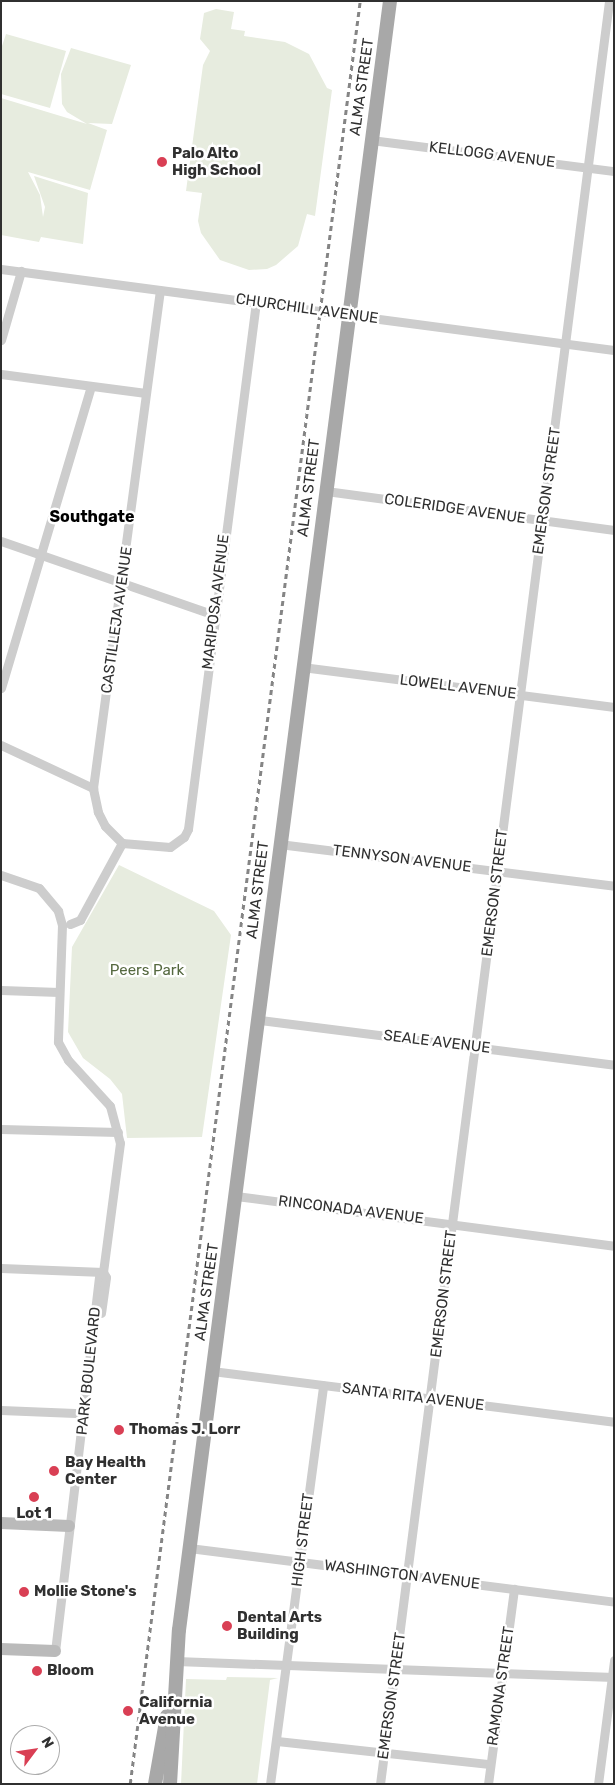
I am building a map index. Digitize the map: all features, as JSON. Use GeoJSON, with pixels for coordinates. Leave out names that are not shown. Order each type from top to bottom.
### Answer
{"type":"FeatureCollection","features":[{"type":"Feature","properties":{"kind":"main road","name":"ALMA STREET"},"geometry":{"type":"LineString","coordinates":[[170,1784],[176,1661],[189,1548],[260,1020],[279,844],[390,1]]}},
{"type":"Feature","properties":{"kind":"main road"},"geometry":{"type":"LineString","coordinates":[[155,1784],[161,1739],[175,1688]]}},
{"type":"Feature","properties":{"kind":"street","name":"EMERSON STREET"},"geometry":{"type":"LineString","coordinates":[[380,1784],[409,1576],[452,1223],[609,1]]}},
{"type":"Feature","properties":{"kind":"street","name":"KELLOGG AVENUE"},"geometry":{"type":"LineString","coordinates":[[371,140],[614,171]]}},
{"type":"Feature","properties":{"kind":"street","name":"CHURCHILL AVENUE"},"geometry":{"type":"LineString","coordinates":[[1,268],[614,350]]}},
{"type":"Feature","properties":{"kind":"street"},"geometry":{"type":"LineString","coordinates":[[1,340],[21,271]]}},
{"type":"Feature","properties":{"kind":"street","name":"CASTILLEJA AVENUE"},"geometry":{"type":"LineString","coordinates":[[122,843],[105,826],[98,812],[94,788],[160,290]]}},
{"type":"Feature","properties":{"kind":"street","name":"MARIPOSA AVENUE"},"geometry":{"type":"LineString","coordinates":[[122,843],[170,846],[184,837],[188,829],[256,302]]}},
{"type":"Feature","properties":{"kind":"street"},"geometry":{"type":"LineString","coordinates":[[1,374],[146,393]]}},
{"type":"Feature","properties":{"kind":"street"},"geometry":{"type":"LineString","coordinates":[[1,688],[43,555],[91,386]]}},
{"type":"Feature","properties":{"kind":"street","name":"COLERIDGE AVENUE"},"geometry":{"type":"LineString","coordinates":[[326,491],[614,530]]}},
{"type":"Feature","properties":{"kind":"street"},"geometry":{"type":"LineString","coordinates":[[1,541],[215,615]]}},
{"type":"Feature","properties":{"kind":"street","name":"LOWELL AVENUE"},"geometry":{"type":"LineString","coordinates":[[302,667],[614,708]]}},
{"type":"Feature","properties":{"kind":"street"},"geometry":{"type":"LineString","coordinates":[[1,745],[94,788]]}},
{"type":"Feature","properties":{"kind":"street"},"geometry":{"type":"LineString","coordinates":[[70,924],[80,920],[122,843]]}},
{"type":"Feature","properties":{"kind":"street","name":"TENNYSON AVENUE"},"geometry":{"type":"LineString","coordinates":[[279,844],[614,886]]}},
{"type":"Feature","properties":{"kind":"street","name":"PARK BOULEVARD"},"geometry":{"type":"LineString","coordinates":[[1,875],[39,888],[58,911],[62,925],[59,992],[60,1047],[106,1100],[118,1132],[120,1148],[103,1272],[99,1277],[94,1350],[69,1526],[55,1651]]}},
{"type":"Feature","properties":{"kind":"street"},"geometry":{"type":"LineString","coordinates":[[1,990],[59,992]]}},
{"type":"Feature","properties":{"kind":"street","name":"SEALE AVENUE"},"geometry":{"type":"LineString","coordinates":[[260,1020],[614,1065]]}},
{"type":"Feature","properties":{"kind":"street"},"geometry":{"type":"LineString","coordinates":[[1,1129],[118,1132]]}},
{"type":"Feature","properties":{"kind":"street","name":"RINCONADA AVENUE"},"geometry":{"type":"LineString","coordinates":[[236,1196],[452,1223],[614,1246]]}},
{"type":"Feature","properties":{"kind":"street"},"geometry":{"type":"LineString","coordinates":[[1,1268],[103,1272]]}},
{"type":"Feature","properties":{"kind":"street","name":"SANTA RITA AVENUE"},"geometry":{"type":"LineString","coordinates":[[212,1371],[430,1401],[614,1422]]}},
{"type":"Feature","properties":{"kind":"street","name":"HIGH STREET"},"geometry":{"type":"LineString","coordinates":[[270,1784],[323,1386]]}},
{"type":"Feature","properties":{"kind":"street"},"geometry":{"type":"LineString","coordinates":[[1,1410],[75,1413]]}},
{"type":"Feature","properties":{"kind":"street"},"geometry":{"type":"LineString","coordinates":[[1,1523],[69,1526]]}},
{"type":"Feature","properties":{"kind":"street","name":"WASHINGTON AVENUE"},"geometry":{"type":"LineString","coordinates":[[189,1548],[614,1602]]}},
{"type":"Feature","properties":{"kind":"street","name":"RAMONA STREET"},"geometry":{"type":"LineString","coordinates":[[488,1784],[514,1589]]}},
{"type":"Feature","properties":{"kind":"street"},"geometry":{"type":"LineString","coordinates":[[1,1649],[55,1651]]}},
{"type":"Feature","properties":{"kind":"street"},"geometry":{"type":"LineString","coordinates":[[598,1784],[614,1660]]}},
{"type":"Feature","properties":{"kind":"street"},"geometry":{"type":"LineString","coordinates":[[176,1661],[613,1677]]}},
{"type":"Feature","properties":{"kind":"street"},"geometry":{"type":"LineString","coordinates":[[276,1741],[490,1764]]}},
{"type":"Feature","properties":{"kind":"green space"},"geometry":{"type":"Polygon","coordinates":[[[216,9],[234,12],[231,29],[245,31],[244,36],[285,42],[309,54],[327,88],[332,90],[315,216],[307,214],[298,246],[276,265],[267,269],[249,270],[220,260],[201,233],[198,221],[202,193],[186,191],[203,65],[210,51],[200,39],[204,13],[216,9]]]}},
{"type":"Feature","properties":{"kind":"green space"},"geometry":{"type":"Polygon","coordinates":[[[6,34],[66,51],[50,108],[1,94],[1,49],[6,34]]]}},
{"type":"Feature","properties":{"kind":"green space"},"geometry":{"type":"Polygon","coordinates":[[[71,48],[131,65],[112,124],[88,123],[107,130],[90,190],[28,172],[40,195],[43,217],[45,207],[34,176],[88,193],[83,244],[41,237],[39,242],[1,235],[1,98],[87,124],[67,112],[62,104],[61,74],[71,48]]]}},
{"type":"Feature","properties":{"kind":"green space","name":"Peers Park"},"geometry":{"type":"Polygon","coordinates":[[[119,865],[214,911],[231,935],[202,1137],[127,1138],[122,1094],[110,1079],[83,1058],[68,1032],[72,947],[119,865]]]}},
{"type":"Feature","properties":{"kind":"green space"},"geometry":{"type":"Polygon","coordinates":[[[227,1677],[278,1678],[270,1680],[257,1784],[181,1784],[186,1679],[226,1680],[227,1677]]]}},
{"type":"Feature","properties":{"kind":"railway"},"geometry":{"type":"LineString","coordinates":[[130,1784],[360,1]]}},
{"type":"Feature","properties":{"kind":"place","name":"Palo Alto High School"},"geometry":{"type":"Point","coordinates":[162,162]}},
{"type":"Feature","properties":{"kind":"place","name":"Thomas J. Lorr"},"geometry":{"type":"Point","coordinates":[119,1430]}},
{"type":"Feature","properties":{"kind":"place","name":"Bay Health Center"},"geometry":{"type":"Point","coordinates":[54,1471]}},
{"type":"Feature","properties":{"kind":"place","name":"Lot 1"},"geometry":{"type":"Point","coordinates":[34,1497]}},
{"type":"Feature","properties":{"kind":"place","name":"Mollie Stone's"},"geometry":{"type":"Point","coordinates":[24,1592]}},
{"type":"Feature","properties":{"kind":"place","name":"Dental Arts Building"},"geometry":{"type":"Point","coordinates":[227,1626]}},
{"type":"Feature","properties":{"kind":"place","name":"Bloom"},"geometry":{"type":"Point","coordinates":[37,1671]}},
{"type":"Feature","properties":{"kind":"place","name":"California Avenue"},"geometry":{"type":"Point","coordinates":[128,1711]}},
{"type":"Feature","properties":{"kind":"district","name":"Southgate"},"geometry":{"type":"Point","coordinates":[92,517]}}]}
